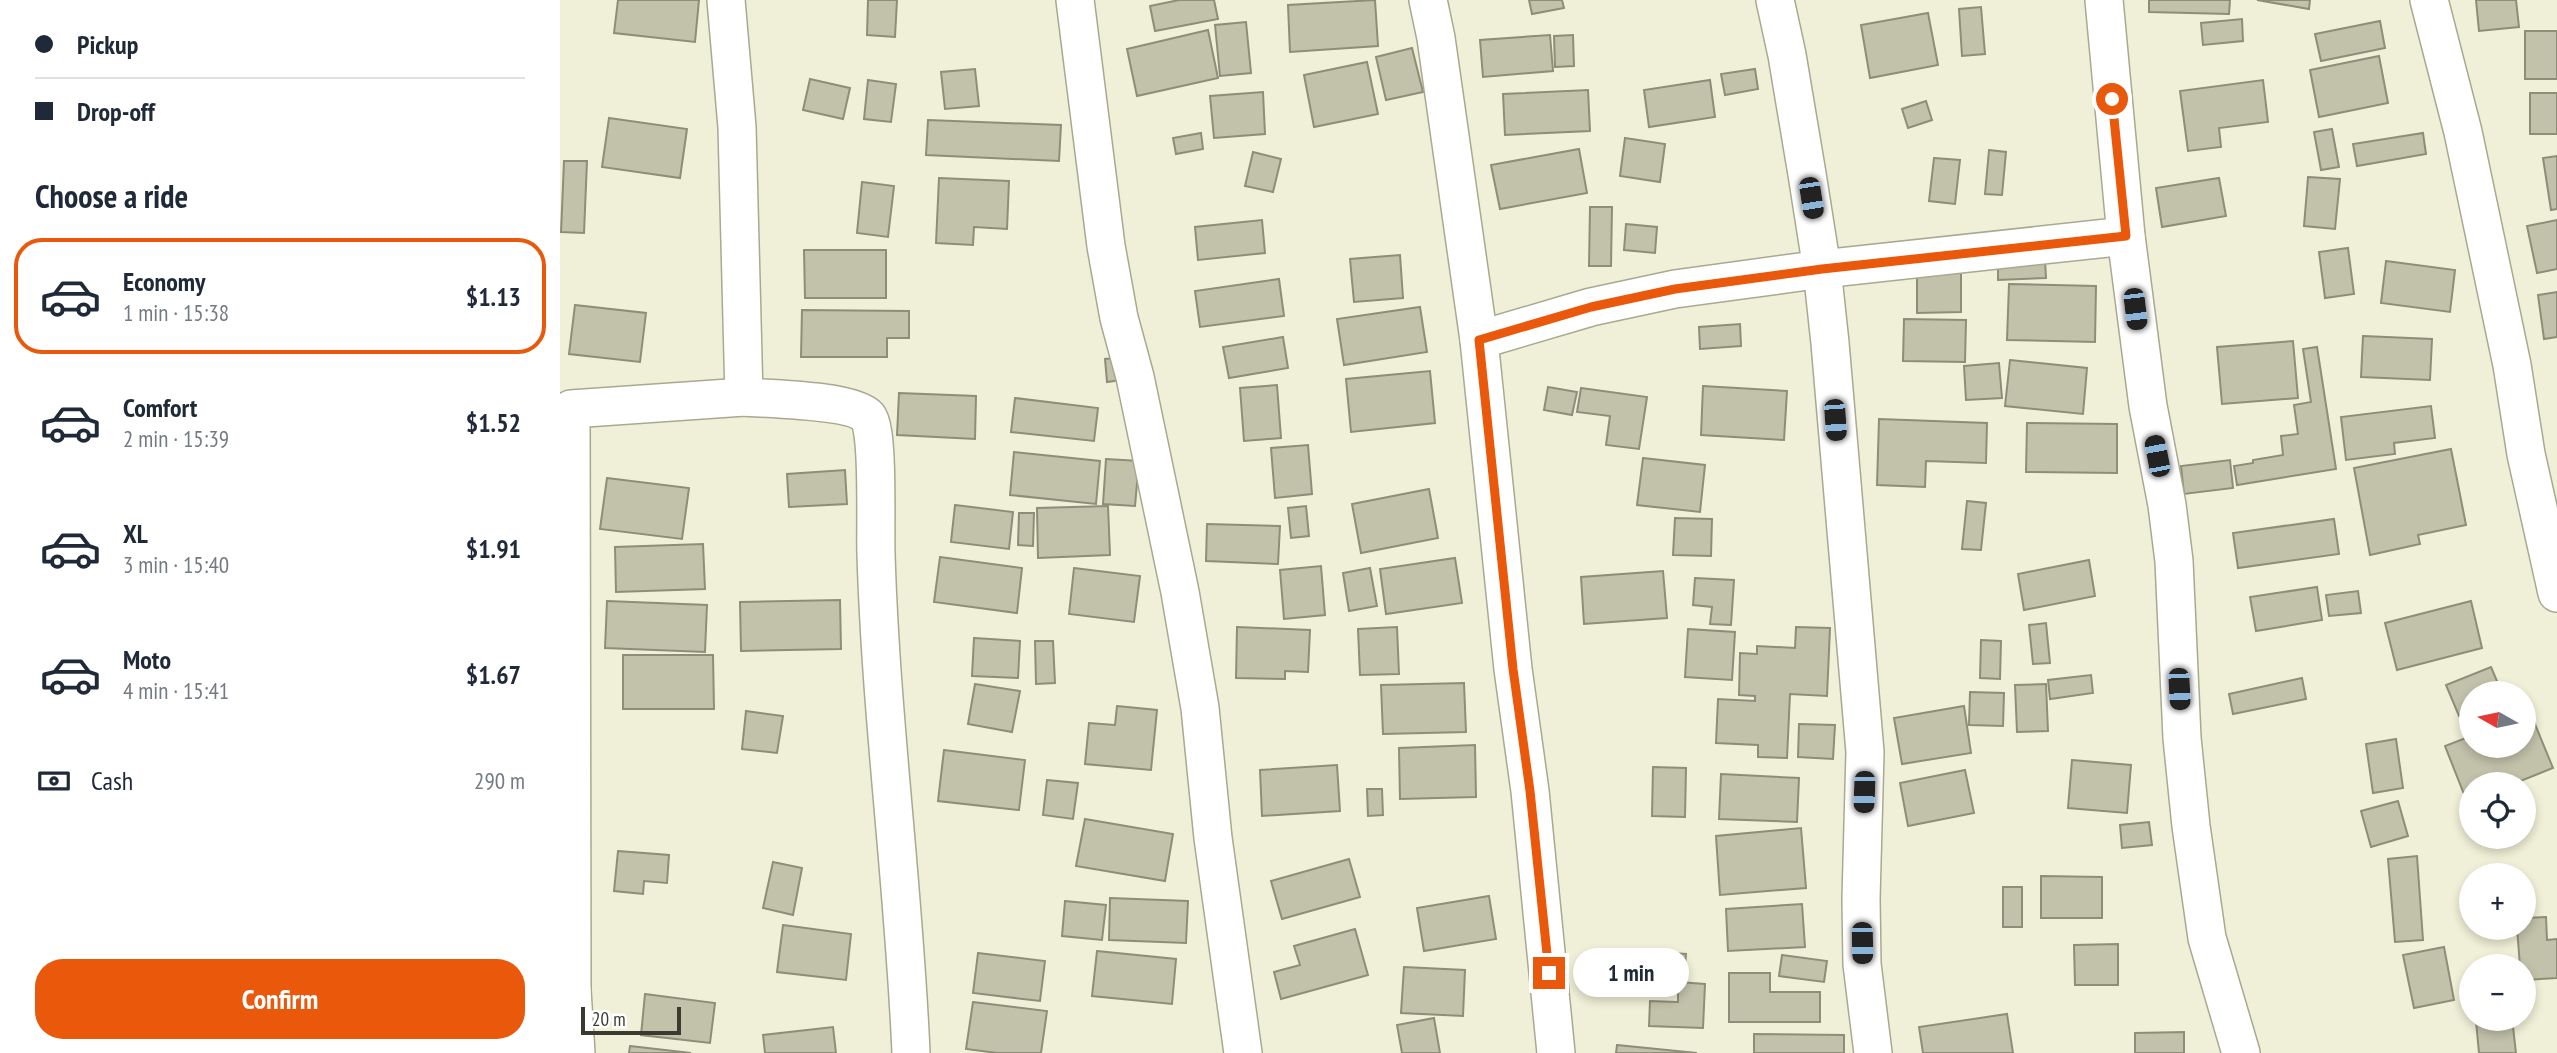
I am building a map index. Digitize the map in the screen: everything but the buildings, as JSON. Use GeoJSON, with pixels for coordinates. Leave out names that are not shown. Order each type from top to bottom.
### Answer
{"type":"FeatureCollection","features":[{"type":"Feature","properties":{"kind":"street"},"geometry":{"type":"LineString","coordinates":[[726,0],[737,127],[744,397]]}},
{"type":"Feature","properties":{"kind":"street"},"geometry":{"type":"LineString","coordinates":[[1075,0],[1106,246],[1119,318],[1135,377],[1180,592],[1200,708],[1213,838],[1243,1053]]}},
{"type":"Feature","properties":{"kind":"street"},"geometry":{"type":"LineString","coordinates":[[1428,0],[1436,38],[1479,340],[1513,669],[1530,791],[1556,1053]]}},
{"type":"Feature","properties":{"kind":"street"},"geometry":{"type":"LineString","coordinates":[[1775,0],[1787,55],[1822,269],[1865,752],[1862,964],[1873,1053]]}},
{"type":"Feature","properties":{"kind":"street"},"geometry":{"type":"LineString","coordinates":[[2104,0],[2126,236],[2148,407],[2174,561],[2182,738],[2207,938],[2241,1053]]}},
{"type":"Feature","properties":{"kind":"street"},"geometry":{"type":"LineString","coordinates":[[2429,0],[2463,132],[2512,365],[2526,454],[2557,593]]}},
{"type":"Feature","properties":{"kind":"street"},"geometry":{"type":"LineString","coordinates":[[1479,340],[1591,307],[1675,289],[1822,269],[2126,236]]}},
{"type":"Feature","properties":{"kind":"street"},"geometry":{"type":"LineString","coordinates":[[576,1053],[566,989],[566,408],[744,397],[804,401],[858,409],[870,418],[874,435],[881,660],[904,920],[911,1053]]}},
{"type":"Feature","properties":{"kind":"route"},"geometry":{"type":"LineString","coordinates":[[1549,973],[1530,791],[1513,669],[1479,340],[1591,307],[1675,289],[1822,269],[2126,236],[2112,99]]}}]}
